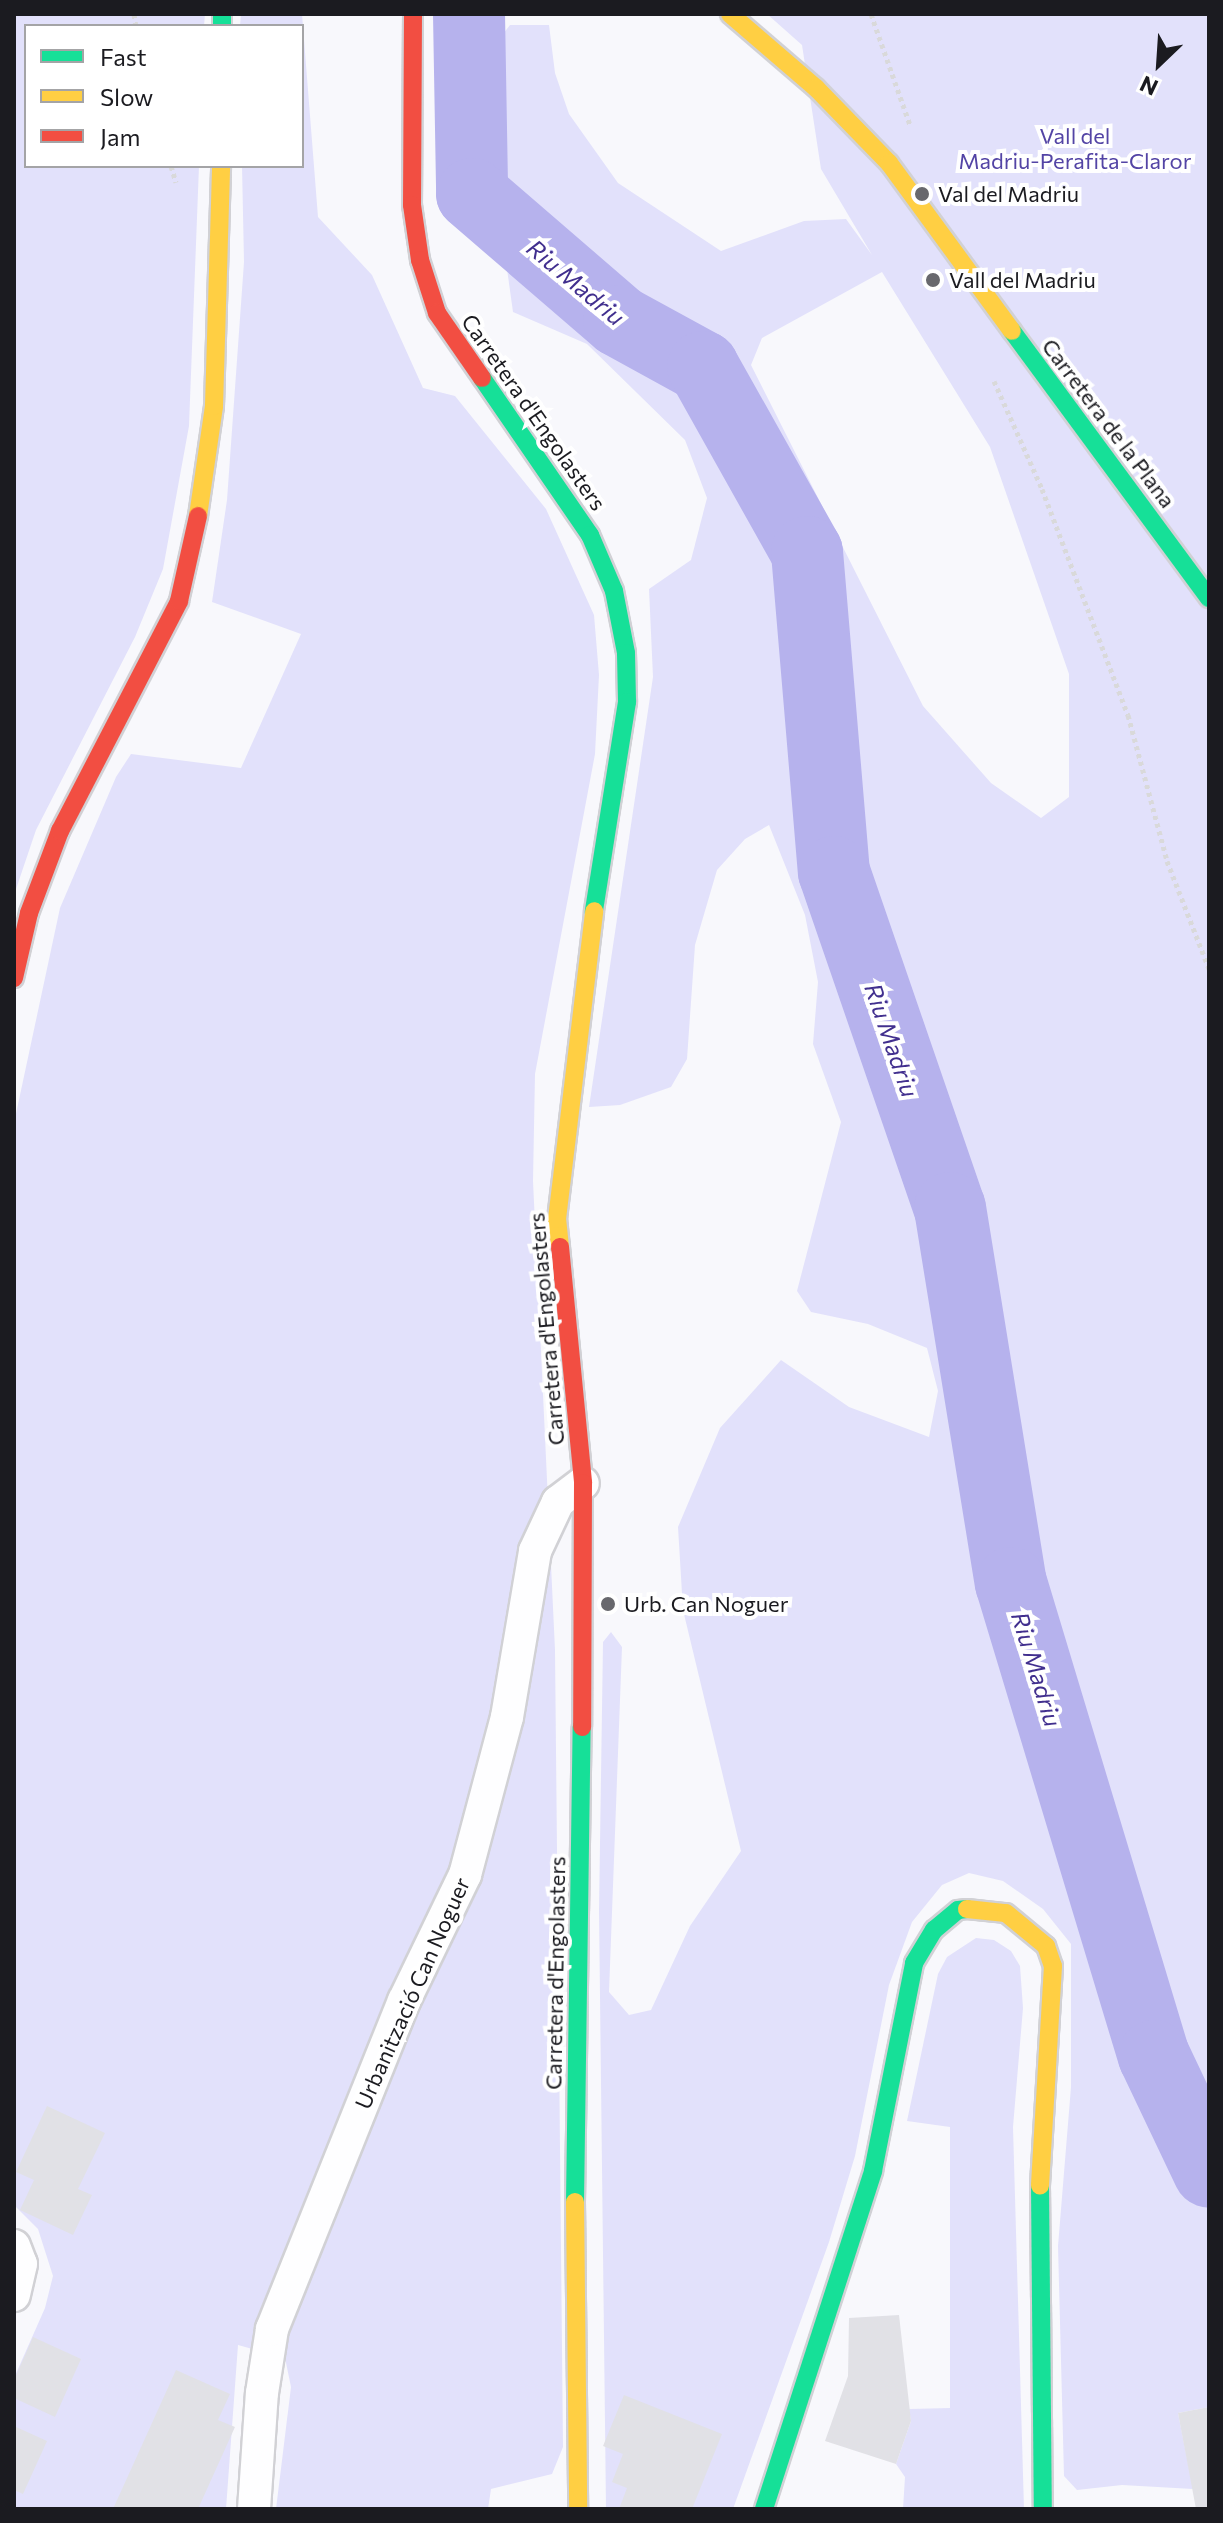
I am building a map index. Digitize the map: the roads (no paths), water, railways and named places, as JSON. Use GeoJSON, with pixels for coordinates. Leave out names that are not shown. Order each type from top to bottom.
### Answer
{"type":"FeatureCollection","features":[{"type":"Feature","properties":{"kind":"main road","name":"Carretera d'Engolasters"},"geometry":{"type":"LineString","coordinates":[[413,14],[412,205],[420,260],[437,313],[590,535],[614,591],[626,653],[627,702],[582,990],[557,1219],[583,1483],[581,1968],[574,2158],[578,2509]]}},
{"type":"Feature","properties":{"kind":"main road","name":"Carretera de la Plana"},"geometry":{"type":"LineString","coordinates":[[730,14],[816,88],[889,163],[1209,598]]}},
{"type":"Feature","properties":{"kind":"main road"},"geometry":{"type":"LineString","coordinates":[[14,978],[29,913],[60,831],[179,601],[201,503],[214,406],[221,168]]}},
{"type":"Feature","properties":{"kind":"main road"},"geometry":{"type":"LineString","coordinates":[[764,2509],[873,2171],[914,1963],[934,1930],[958,1910],[982,1907],[1006,1913],[1026,1927],[1046,1946],[1053,1966],[1040,2190],[1043,2509]]}},
{"type":"Feature","properties":{"kind":"street","name":"Urbanització Can Noguer"},"geometry":{"type":"LineString","coordinates":[[254,2509],[262,2393],[272,2329],[404,2001],[465,1875],[507,1717],[535,1551],[558,1502],[583,1483]]}},
{"type":"Feature","properties":{"kind":"street"},"geometry":{"type":"LineString","coordinates":[[14,2246],[21,2264],[14,2295]]}},
{"type":"Feature","properties":{"kind":"waterway","name":"Riu Madriu"},"geometry":{"type":"LineString","coordinates":[[469,14],[472,194],[619,321],[703,367],[807,552],[834,872],[950,1208],[1011,1583],[1154,2056],[1209,2172]]}},
{"type":"Feature","properties":{"kind":"place","name":"Val del Madriu"},"geometry":{"type":"Point","coordinates":[922,194]}},
{"type":"Feature","properties":{"kind":"place","name":"Vall del Madriu"},"geometry":{"type":"Point","coordinates":[933,280]}},
{"type":"Feature","properties":{"kind":"place","name":"Urb. Can Noguer"},"geometry":{"type":"Point","coordinates":[608,1604]}},
{"type":"Feature","properties":{"kind":"park label","name":"Vall del Madriu-Perafita-Claror"},"geometry":{"type":"Point","coordinates":[1075,148]}}]}
